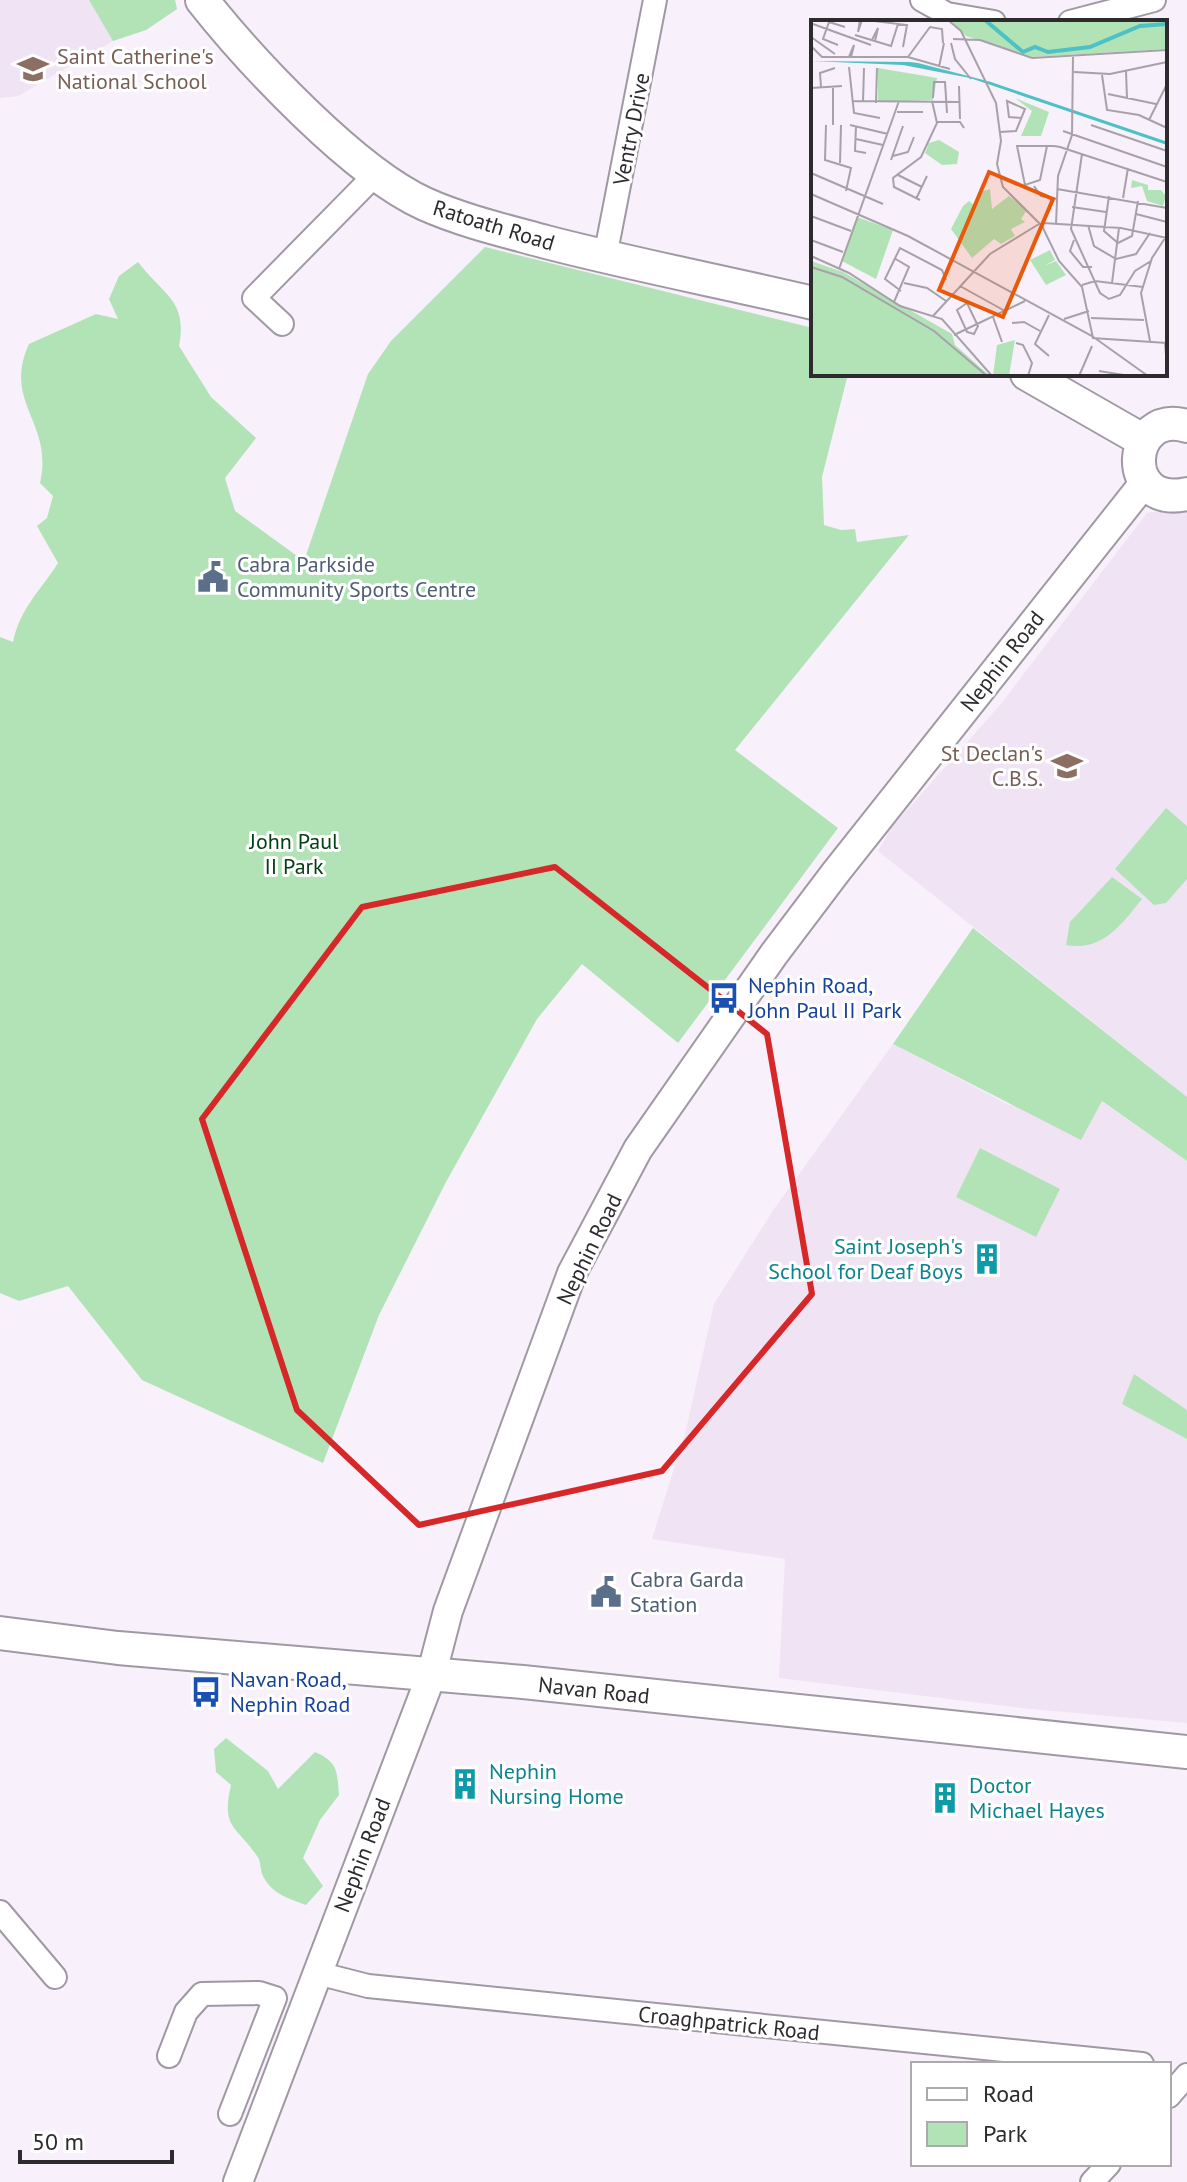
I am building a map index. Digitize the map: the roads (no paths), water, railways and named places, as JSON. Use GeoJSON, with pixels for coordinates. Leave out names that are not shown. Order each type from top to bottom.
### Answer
{"type":"FeatureCollection","features":[{"type":"Feature","properties":{"kind":"main road","name":"Ratoath Road"},"geometry":{"type":"LineString","coordinates":[[202,0],[295,102],[376,174],[435,208],[483,225],[605,257],[811,303]]}},
{"type":"Feature","properties":{"kind":"main road"},"geometry":{"type":"LineString","coordinates":[[1030,376],[1144,441]]}},
{"type":"Feature","properties":{"kind":"main road"},"geometry":{"type":"LineString","coordinates":[[1187,426],[1162,426],[1144,441],[1138,459],[1145,482],[1165,495],[1187,494]]}},
{"type":"Feature","properties":{"kind":"main road","name":"Navan Road"},"geometry":{"type":"LineString","coordinates":[[0,1633],[118,1648],[523,1682],[1187,1752]]}},
{"type":"Feature","properties":{"kind":"street","name":"Ventry Drive"},"geometry":{"type":"LineString","coordinates":[[605,257],[655,0]]}},
{"type":"Feature","properties":{"kind":"street"},"geometry":{"type":"LineString","coordinates":[[922,0],[947,14],[982,20]]}},
{"type":"Feature","properties":{"kind":"street"},"geometry":{"type":"LineString","coordinates":[[1078,20],[1154,0]]}},
{"type":"Feature","properties":{"kind":"street"},"geometry":{"type":"LineString","coordinates":[[282,324],[254,298],[376,174]]}},
{"type":"Feature","properties":{"kind":"street","name":"Nephin Road"},"geometry":{"type":"LineString","coordinates":[[238,2182],[431,1676],[448,1611],[572,1273],[638,1149],[827,884],[1145,482]]}},
{"type":"Feature","properties":{"kind":"street"},"geometry":{"type":"LineString","coordinates":[[0,1912],[55,1977]]}},
{"type":"Feature","properties":{"kind":"street","name":"Croaghpatrick Road"},"geometry":{"type":"LineString","coordinates":[[317,1973],[368,1986],[1122,2062]]}},
{"type":"Feature","properties":{"kind":"street"},"geometry":{"type":"LineString","coordinates":[[169,2056],[186,2012],[202,1994],[259,1993],[275,1998],[233,2107],[265,2112]]}},
{"type":"Feature","properties":{"kind":"street"},"geometry":{"type":"LineString","coordinates":[[1092,2182],[1107,2166]]}},
{"type":"Feature","properties":{"kind":"place","name":"Saint Catherine's National School"},"geometry":{"type":"Point","coordinates":[33,69]}},
{"type":"Feature","properties":{"kind":"place","name":"Cabra Parkside Community Sports Centre"},"geometry":{"type":"Point","coordinates":[213,577]}},
{"type":"Feature","properties":{"kind":"place","name":"St Declan's C.B.S."},"geometry":{"type":"Point","coordinates":[1067,766]}},
{"type":"Feature","properties":{"kind":"place","name":"Nephin Road, John Paul II Park"},"geometry":{"type":"Point","coordinates":[724,998]}},
{"type":"Feature","properties":{"kind":"place","name":"Saint Joseph's School for Deaf Boys"},"geometry":{"type":"Point","coordinates":[987,1259]}},
{"type":"Feature","properties":{"kind":"place","name":"Cabra Garda Station"},"geometry":{"type":"Point","coordinates":[606,1592]}},
{"type":"Feature","properties":{"kind":"place","name":"Navan Road, Nephin Road"},"geometry":{"type":"Point","coordinates":[206,1692]}},
{"type":"Feature","properties":{"kind":"place","name":"Nephin Nursing Home"},"geometry":{"type":"Point","coordinates":[465,1784]}},
{"type":"Feature","properties":{"kind":"place","name":"Doctor Michael Hayes"},"geometry":{"type":"Point","coordinates":[945,1798]}},
{"type":"Feature","properties":{"kind":"park label","name":"John Paul II Park"},"geometry":{"type":"Point","coordinates":[294,854]}}]}
